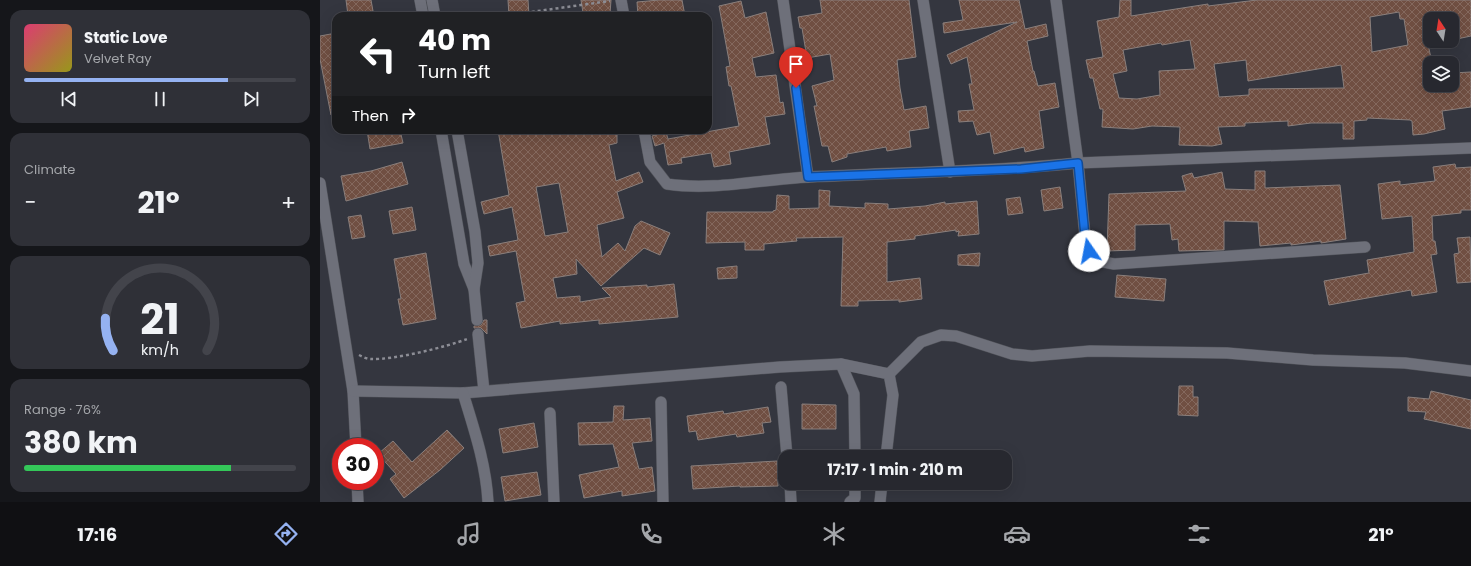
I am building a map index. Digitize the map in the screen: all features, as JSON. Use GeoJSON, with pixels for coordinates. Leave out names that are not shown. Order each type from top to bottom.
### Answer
{"type":"FeatureCollection","features":[{"type":"Feature","properties":{"kind":"street"},"geometry":{"type":"LineString","coordinates":[[420,0],[422,12]]}},
{"type":"Feature","properties":{"kind":"street"},"geometry":{"type":"LineString","coordinates":[[432,0],[434,12]]}},
{"type":"Feature","properties":{"kind":"street"},"geometry":{"type":"LineString","coordinates":[[621,0],[623,12]]}},
{"type":"Feature","properties":{"kind":"street"},"geometry":{"type":"LineString","coordinates":[[784,0],[808,177]]}},
{"type":"Feature","properties":{"kind":"street"},"geometry":{"type":"LineString","coordinates":[[923,0],[950,172]]}},
{"type":"Feature","properties":{"kind":"street"},"geometry":{"type":"LineString","coordinates":[[1056,0],[1078,163],[1085,236],[1093,260],[1114,264],[1365,247]]}},
{"type":"Feature","properties":{"kind":"street"},"geometry":{"type":"LineString","coordinates":[[442,134],[464,264],[474,289]]}},
{"type":"Feature","properties":{"kind":"street"},"geometry":{"type":"LineString","coordinates":[[457,134],[475,232],[478,263],[474,289],[477,320]]}},
{"type":"Feature","properties":{"kind":"street"},"geometry":{"type":"LineString","coordinates":[[645,134],[650,162],[668,184],[683,186],[742,184],[808,177],[1021,169],[1078,163],[1471,148]]}},
{"type":"Feature","properties":{"kind":"street"},"geometry":{"type":"LineString","coordinates":[[320,183],[345,353],[353,391],[356,438]]}},
{"type":"Feature","properties":{"kind":"street"},"geometry":{"type":"LineString","coordinates":[[478,334],[484,391]]}},
{"type":"Feature","properties":{"kind":"street"},"geometry":{"type":"LineString","coordinates":[[889,374],[921,342],[941,335],[956,336],[1012,354],[1032,356],[1090,351],[1227,353],[1313,360],[1405,363],[1471,371]]}},
{"type":"Feature","properties":{"kind":"street"},"geometry":{"type":"LineString","coordinates":[[353,391],[462,393],[780,367],[841,364],[889,374]]}},
{"type":"Feature","properties":{"kind":"street"},"geometry":{"type":"LineString","coordinates":[[841,364],[854,394],[854,450]]}},
{"type":"Feature","properties":{"kind":"street"},"geometry":{"type":"LineString","coordinates":[[887,450],[893,395],[889,374]]}},
{"type":"Feature","properties":{"kind":"street"},"geometry":{"type":"LineString","coordinates":[[781,387],[787,450]]}},
{"type":"Feature","properties":{"kind":"street"},"geometry":{"type":"LineString","coordinates":[[462,393],[480,448],[487,483],[488,502]]}},
{"type":"Feature","properties":{"kind":"street"},"geometry":{"type":"LineString","coordinates":[[661,402],[664,502]]}},
{"type":"Feature","properties":{"kind":"street"},"geometry":{"type":"LineString","coordinates":[[550,412],[554,502]]}},
{"type":"Feature","properties":{"kind":"street"},"geometry":{"type":"LineString","coordinates":[[357,490],[358,502]]}},
{"type":"Feature","properties":{"kind":"street"},"geometry":{"type":"LineString","coordinates":[[791,490],[792,502]]}},
{"type":"Feature","properties":{"kind":"street"},"geometry":{"type":"LineString","coordinates":[[850,502],[855,498],[855,490]]}},
{"type":"Feature","properties":{"kind":"street"},"geometry":{"type":"LineString","coordinates":[[880,502],[881,490]]}},
{"type":"Feature","properties":{"kind":"path"},"geometry":{"type":"LineString","coordinates":[[532,12],[621,0]]}},
{"type":"Feature","properties":{"kind":"path"},"geometry":{"type":"LineString","coordinates":[[345,353],[357,354],[370,359],[386,358],[453,344],[478,334]]}},
{"type":"Feature","properties":{"kind":"building"},"geometry":{"type":"Polygon","coordinates":[[[346,0],[371,0],[373,11],[348,12],[346,0]]]}},
{"type":"Feature","properties":{"kind":"building"},"geometry":{"type":"Polygon","coordinates":[[[508,0],[528,0],[529,12],[509,12],[508,0]]]}},
{"type":"Feature","properties":{"kind":"building"},"geometry":{"type":"Polygon","coordinates":[[[581,0],[611,0],[610,12],[583,12],[581,0]]]}},
{"type":"Feature","properties":{"kind":"building"},"geometry":{"type":"Polygon","coordinates":[[[682,0],[684,12],[638,12],[637,2],[682,0]]]}},
{"type":"Feature","properties":{"kind":"building"},"geometry":{"type":"Polygon","coordinates":[[[820,0],[909,0],[916,57],[897,60],[900,88],[904,110],[926,106],[929,128],[909,131],[911,147],[887,151],[886,147],[847,154],[847,157],[832,162],[828,146],[822,146],[814,106],[817,106],[812,86],[834,80],[830,54],[807,58],[802,28],[800,28],[798,17],[822,13],[820,0]]]}},
{"type":"Feature","properties":{"kind":"building"},"geometry":{"type":"Polygon","coordinates":[[[959,0],[1019,0],[1025,29],[1046,24],[1048,36],[1027,41],[1033,71],[1038,86],[1055,83],[1059,107],[1039,111],[1044,148],[1025,152],[1024,147],[994,154],[990,132],[977,135],[973,121],[959,122],[958,111],[974,110],[969,84],[972,84],[967,57],[951,64],[947,55],[1017,22],[944,33],[943,23],[963,20],[959,0]]]}},
{"type":"Feature","properties":{"kind":"building"},"geometry":{"type":"Polygon","coordinates":[[[1120,0],[1131,0],[1131,16],[1208,4],[1208,6],[1257,0],[1471,0],[1471,36],[1459,39],[1459,12],[1423,12],[1423,48],[1429,48],[1431,56],[1423,56],[1423,92],[1459,92],[1459,73],[1471,72],[1471,107],[1442,111],[1445,129],[1424,134],[1413,135],[1412,121],[1410,120],[1367,118],[1367,120],[1354,121],[1354,139],[1343,139],[1343,123],[1311,123],[1288,126],[1288,121],[1245,123],[1245,126],[1218,127],[1222,144],[1212,146],[1179,145],[1180,127],[1152,126],[1133,129],[1102,127],[1103,109],[1100,109],[1093,78],[1090,78],[1086,60],[1103,57],[1097,21],[1119,17],[1120,0]],[[1399,12],[1370,17],[1372,52],[1408,45],[1404,19],[1400,19],[1399,12]],[[1190,40],[1162,45],[1161,43],[1123,50],[1127,71],[1113,74],[1119,98],[1137,99],[1160,95],[1159,71],[1195,69],[1190,40]],[[1246,60],[1214,64],[1219,97],[1249,95],[1249,89],[1344,88],[1341,65],[1248,81],[1246,60]]]}},
{"type":"Feature","properties":{"kind":"building"},"geometry":{"type":"Polygon","coordinates":[[[741,1],[745,18],[766,12],[774,53],[752,58],[756,77],[776,75],[780,103],[783,102],[785,114],[765,117],[770,144],[729,152],[731,164],[714,167],[711,153],[681,158],[682,163],[668,165],[664,143],[655,146],[652,136],[667,134],[668,139],[695,134],[712,134],[712,131],[739,126],[731,86],[729,86],[726,67],[730,66],[719,6],[741,1]]]}},
{"type":"Feature","properties":{"kind":"building"},"geometry":{"type":"Polygon","coordinates":[[[332,34],[332,115],[320,59],[320,36],[332,34]]]}},
{"type":"Feature","properties":{"kind":"building"},"geometry":{"type":"Polygon","coordinates":[[[368,134],[401,134],[403,143],[370,149],[368,134]]]}},
{"type":"Feature","properties":{"kind":"building"},"geometry":{"type":"Polygon","coordinates":[[[499,134],[617,134],[617,143],[609,145],[616,181],[639,172],[643,182],[617,192],[624,218],[597,225],[602,257],[618,243],[625,251],[635,226],[641,221],[670,233],[660,255],[644,248],[601,286],[576,259],[577,274],[553,278],[557,298],[580,296],[580,302],[611,297],[602,288],[647,285],[647,287],[674,284],[678,317],[599,324],[599,320],[560,324],[560,321],[521,328],[516,303],[525,301],[516,251],[490,256],[488,246],[518,240],[512,207],[484,214],[481,202],[509,195],[499,134]],[[559,183],[536,187],[545,236],[568,232],[559,183]]]}},
{"type":"Feature","properties":{"kind":"building"},"geometry":{"type":"Polygon","coordinates":[[[402,162],[408,184],[346,201],[341,176],[371,171],[402,162]]]}},
{"type":"Feature","properties":{"kind":"building"},"geometry":{"type":"Polygon","coordinates":[[[1455,164],[1456,168],[1471,167],[1471,210],[1461,210],[1461,213],[1432,216],[1433,241],[1435,241],[1437,254],[1431,255],[1437,292],[1412,296],[1411,290],[1329,305],[1324,281],[1369,273],[1367,260],[1414,252],[1412,216],[1382,219],[1378,184],[1400,181],[1400,185],[1435,181],[1433,167],[1455,164]]]}},
{"type":"Feature","properties":{"kind":"building"},"geometry":{"type":"Polygon","coordinates":[[[1255,171],[1265,171],[1265,188],[1340,185],[1346,239],[1321,243],[1321,241],[1291,245],[1291,243],[1260,246],[1258,222],[1224,221],[1224,250],[1179,251],[1178,239],[1172,240],[1170,224],[1135,225],[1135,250],[1107,251],[1109,194],[1186,191],[1182,176],[1192,173],[1194,178],[1222,172],[1225,189],[1255,190],[1255,171]]]}},
{"type":"Feature","properties":{"kind":"building"},"geometry":{"type":"Polygon","coordinates":[[[1060,187],[1063,208],[1044,211],[1041,190],[1060,187]]]}},
{"type":"Feature","properties":{"kind":"building"},"geometry":{"type":"Polygon","coordinates":[[[819,190],[830,191],[829,206],[865,208],[865,203],[888,204],[888,209],[925,206],[945,202],[945,204],[977,201],[979,234],[958,236],[959,231],[956,232],[956,230],[915,236],[915,239],[887,242],[887,282],[920,278],[922,299],[899,302],[899,300],[858,301],[858,306],[841,306],[843,237],[796,238],[797,241],[764,244],[764,250],[745,250],[745,242],[706,243],[707,212],[773,212],[776,210],[777,195],[789,196],[789,209],[819,208],[819,190]]]}},
{"type":"Feature","properties":{"kind":"building"},"geometry":{"type":"Polygon","coordinates":[[[1020,197],[1023,213],[1008,215],[1006,199],[1020,197]]]}},
{"type":"Feature","properties":{"kind":"building"},"geometry":{"type":"Polygon","coordinates":[[[412,207],[416,230],[393,234],[389,211],[412,207]]]}},
{"type":"Feature","properties":{"kind":"building"},"geometry":{"type":"Polygon","coordinates":[[[361,215],[365,237],[352,239],[348,217],[361,215]]]}},
{"type":"Feature","properties":{"kind":"building"},"geometry":{"type":"Polygon","coordinates":[[[1470,237],[1471,282],[1457,283],[1454,254],[1459,253],[1457,238],[1470,237]]]}},
{"type":"Feature","properties":{"kind":"building"},"geometry":{"type":"Polygon","coordinates":[[[426,253],[436,319],[403,325],[398,299],[401,299],[394,259],[426,253]]]}},
{"type":"Feature","properties":{"kind":"building"},"geometry":{"type":"Polygon","coordinates":[[[980,253],[979,266],[958,265],[958,255],[980,253]]]}},
{"type":"Feature","properties":{"kind":"building"},"geometry":{"type":"Polygon","coordinates":[[[737,266],[737,278],[718,279],[717,268],[737,266]]]}},
{"type":"Feature","properties":{"kind":"building"},"geometry":{"type":"Polygon","coordinates":[[[1117,275],[1166,279],[1164,301],[1115,297],[1117,275]]]}},
{"type":"Feature","properties":{"kind":"building"},"geometry":{"type":"Polygon","coordinates":[[[484,320],[487,320],[487,334],[481,328],[474,328],[474,326],[481,325],[484,320]]]}},
{"type":"Feature","properties":{"kind":"building"},"geometry":{"type":"Polygon","coordinates":[[[1179,386],[1193,386],[1193,397],[1198,397],[1198,416],[1178,415],[1179,386]]]}},
{"type":"Feature","properties":{"kind":"building"},"geometry":{"type":"Polygon","coordinates":[[[1431,391],[1471,400],[1471,429],[1424,419],[1426,412],[1408,411],[1408,397],[1429,399],[1431,391]]]}},
{"type":"Feature","properties":{"kind":"building"},"geometry":{"type":"Polygon","coordinates":[[[802,404],[836,405],[836,429],[802,429],[802,404]]]}},
{"type":"Feature","properties":{"kind":"building"},"geometry":{"type":"Polygon","coordinates":[[[614,406],[624,406],[623,420],[650,418],[652,441],[632,443],[639,469],[652,467],[655,491],[622,496],[622,491],[584,498],[579,475],[619,467],[613,444],[579,445],[578,423],[613,422],[614,406]]]}},
{"type":"Feature","properties":{"kind":"building"},"geometry":{"type":"Polygon","coordinates":[[[768,407],[771,422],[762,423],[764,433],[737,437],[736,434],[698,440],[696,431],[689,432],[687,416],[723,411],[724,414],[768,407]]]}},
{"type":"Feature","properties":{"kind":"building"},"geometry":{"type":"Polygon","coordinates":[[[534,423],[538,447],[503,453],[499,429],[534,423]]]}},
{"type":"Feature","properties":{"kind":"building"},"geometry":{"type":"Polygon","coordinates":[[[447,430],[464,448],[440,470],[404,498],[390,479],[396,474],[384,461],[384,449],[393,441],[412,462],[447,430]]]}},
{"type":"Feature","properties":{"kind":"building"},"geometry":{"type":"Polygon","coordinates":[[[777,461],[778,486],[740,486],[693,489],[691,466],[777,461]]]}},
{"type":"Feature","properties":{"kind":"building"},"geometry":{"type":"Polygon","coordinates":[[[537,472],[541,495],[505,501],[501,477],[537,472]]]}},
{"type":"Feature","properties":{"kind":"route"},"geometry":{"type":"LineString","coordinates":[[796,88],[808,177],[1021,169],[1078,163],[1085,236],[1089,251]]}}]}
